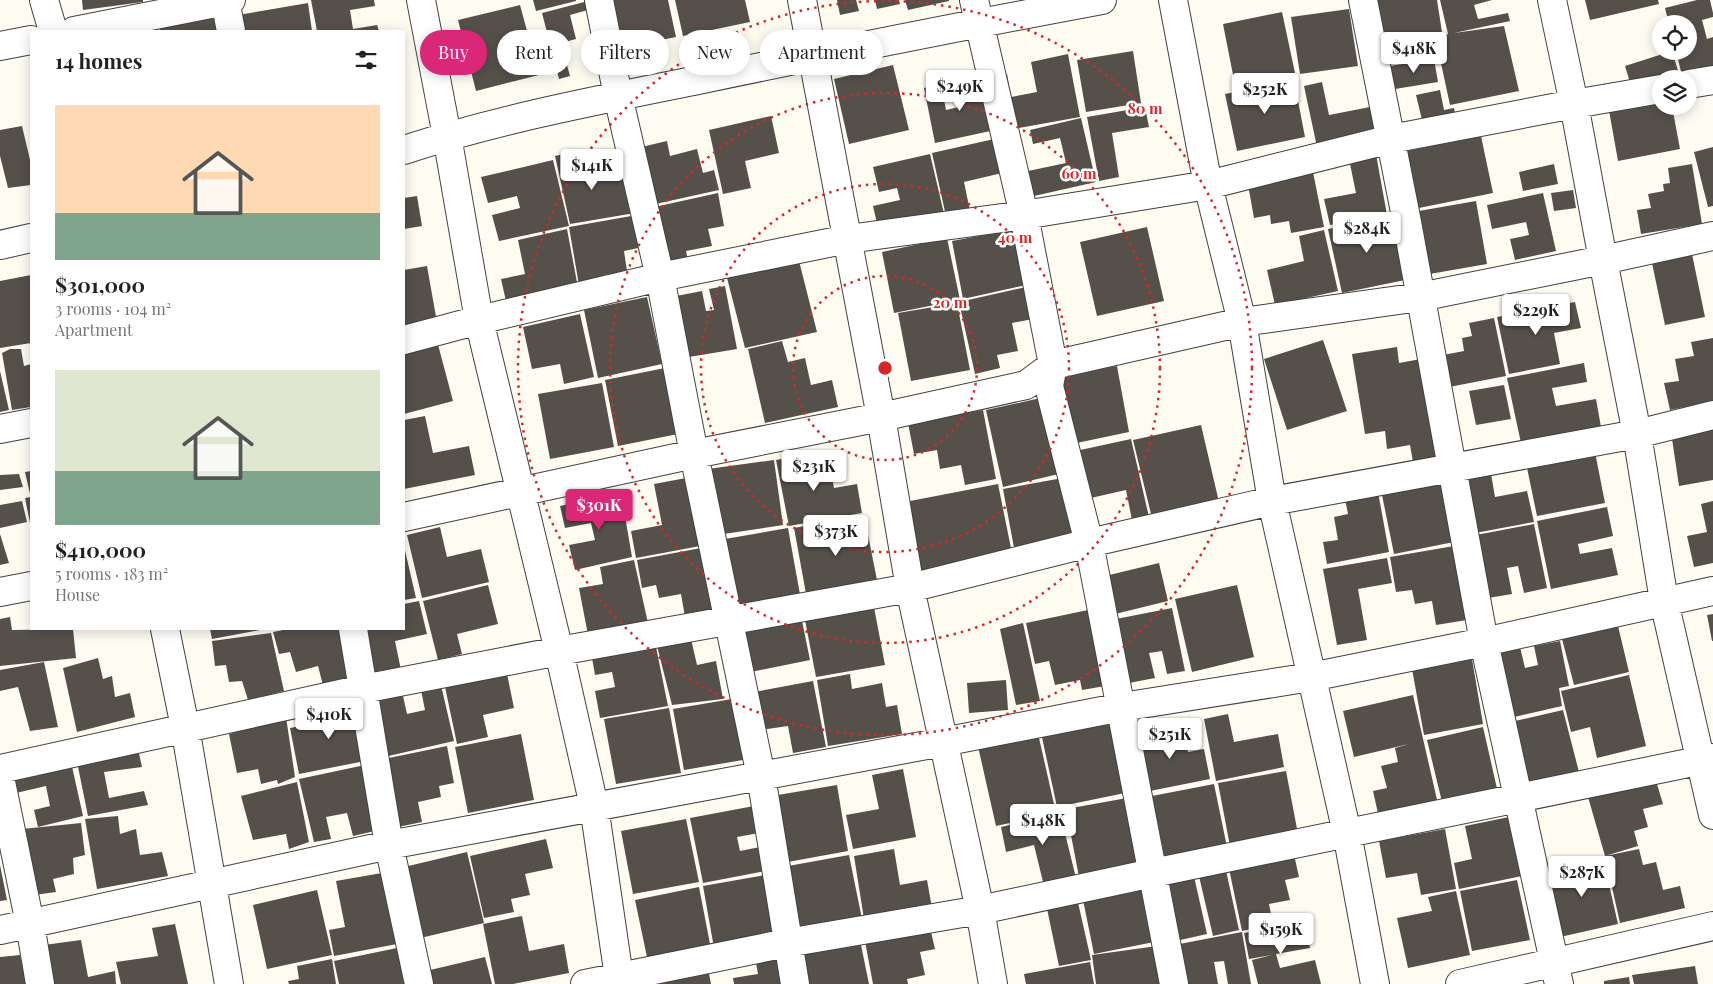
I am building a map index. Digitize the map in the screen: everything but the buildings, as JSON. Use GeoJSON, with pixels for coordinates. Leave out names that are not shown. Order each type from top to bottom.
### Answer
{"type":"FeatureCollection","features":[{"type":"Feature","properties":{"kind":"street"},"geometry":{"type":"LineString","coordinates":[[44,0],[53,30]]}},
{"type":"Feature","properties":{"kind":"street"},"geometry":{"type":"LineString","coordinates":[[79,30],[227,0],[231,30]]}},
{"type":"Feature","properties":{"kind":"street"},"geometry":{"type":"LineString","coordinates":[[421,0],[479,320],[560,651],[594,806],[620,981]]}},
{"type":"Feature","properties":{"kind":"street"},"geometry":{"type":"LineString","coordinates":[[599,0],[618,96],[660,277],[694,454],[761,776],[795,984]]}},
{"type":"Feature","properties":{"kind":"street"},"geometry":{"type":"LineString","coordinates":[[802,0],[808,30]]}},
{"type":"Feature","properties":{"kind":"street"},"geometry":{"type":"LineString","coordinates":[[883,37],[976,12],[1102,0]]}},
{"type":"Feature","properties":{"kind":"street"},"geometry":{"type":"LineString","coordinates":[[1173,0],[1208,185],[1242,322],[1272,501],[1347,833],[1375,984]]}},
{"type":"Feature","properties":{"kind":"street"},"geometry":{"type":"LineString","coordinates":[[1363,0],[1391,139],[1484,642],[1557,973]]}},
{"type":"Feature","properties":{"kind":"street"},"geometry":{"type":"LineString","coordinates":[[1552,0],[1574,104],[1637,434],[1664,601],[1707,760],[1713,815]]}},
{"type":"Feature","properties":{"kind":"street"},"geometry":{"type":"LineString","coordinates":[[976,12],[1024,215],[1053,365],[1049,386],[1089,542],[1174,984]]}},
{"type":"Feature","properties":{"kind":"street"},"geometry":{"type":"LineString","coordinates":[[0,46],[30,40]]}},
{"type":"Feature","properties":{"kind":"street"},"geometry":{"type":"LineString","coordinates":[[405,150],[447,136],[618,96],[760,67]]}},
{"type":"Feature","properties":{"kind":"street"},"geometry":{"type":"LineString","coordinates":[[817,75],[882,417],[910,588],[980,910],[993,984]]}},
{"type":"Feature","properties":{"kind":"street"},"geometry":{"type":"LineString","coordinates":[[1697,83],[1713,80]]}},
{"type":"Feature","properties":{"kind":"street"},"geometry":{"type":"LineString","coordinates":[[405,340],[660,277],[848,239],[1024,215],[1208,185],[1391,139],[1652,91]]}},
{"type":"Feature","properties":{"kind":"street"},"geometry":{"type":"LineString","coordinates":[[405,517],[1026,385],[1053,365],[1242,322],[1420,297],[1713,236]]}},
{"type":"Feature","properties":{"kind":"street"},"geometry":{"type":"LineString","coordinates":[[0,245],[30,238]]}},
{"type":"Feature","properties":{"kind":"street"},"geometry":{"type":"LineString","coordinates":[[0,769],[364,688],[910,588],[1089,542],[1272,501],[1637,434],[1713,415]]}},
{"type":"Feature","properties":{"kind":"street"},"geometry":{"type":"LineString","coordinates":[[0,429],[30,424]]}},
{"type":"Feature","properties":{"kind":"street"},"geometry":{"type":"LineString","coordinates":[[0,592],[30,586]]}},
{"type":"Feature","properties":{"kind":"street"},"geometry":{"type":"LineString","coordinates":[[0,930],[389,845],[1122,708],[1311,677],[1484,642],[1713,591]]}},
{"type":"Feature","properties":{"kind":"street"},"geometry":{"type":"LineString","coordinates":[[165,630],[185,727],[229,984]]}},
{"type":"Feature","properties":{"kind":"street"},"geometry":{"type":"LineString","coordinates":[[353,630],[389,845],[420,984]]}},
{"type":"Feature","properties":{"kind":"street"},"geometry":{"type":"LineString","coordinates":[[585,984],[620,981],[788,943],[980,910],[1707,760]]}},
{"type":"Feature","properties":{"kind":"street"},"geometry":{"type":"LineString","coordinates":[[0,776],[30,924],[40,984]]}},
{"type":"Feature","properties":{"kind":"street"},"geometry":{"type":"LineString","coordinates":[[1460,984],[1557,973],[1713,926]]}}]}
